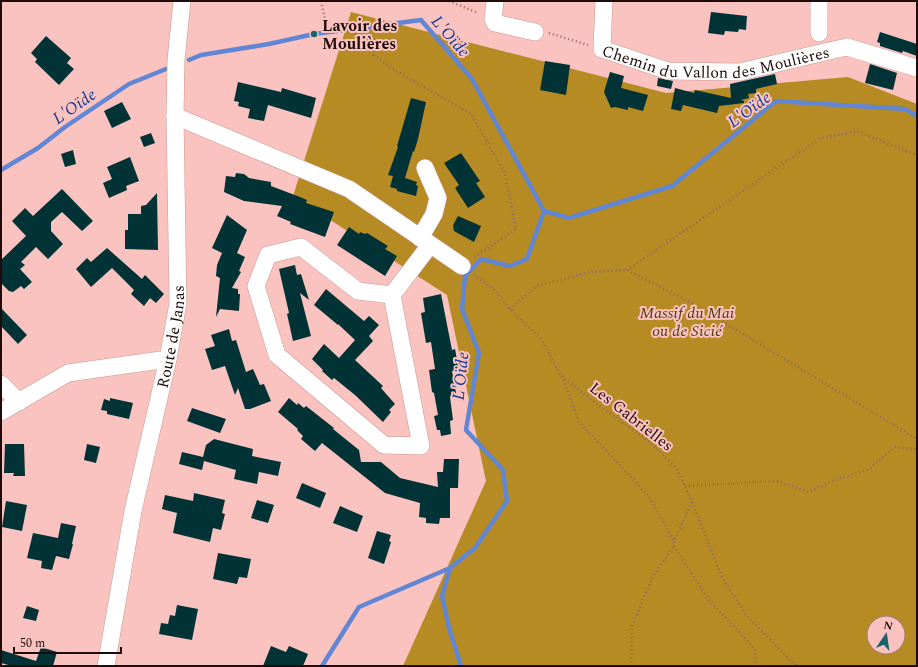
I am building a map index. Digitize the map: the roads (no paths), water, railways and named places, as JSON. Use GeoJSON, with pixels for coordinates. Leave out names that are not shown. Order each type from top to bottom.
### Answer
{"type":"FeatureCollection","features":[{"type":"Feature","properties":{"kind":"street","name":"Route de Janas"},"geometry":{"type":"LineString","coordinates":[[106,666],[133,511],[168,359],[178,303],[175,116],[176,60],[182,1]]}},
{"type":"Feature","properties":{"kind":"street"},"geometry":{"type":"LineString","coordinates":[[495,1],[493,19],[495,23],[535,32]]}},
{"type":"Feature","properties":{"kind":"street","name":"Chemin du Vallon des Moulières"},"geometry":{"type":"LineString","coordinates":[[604,1],[602,49],[668,71],[740,72],[848,47],[917,68]]}},
{"type":"Feature","properties":{"kind":"street"},"geometry":{"type":"LineString","coordinates":[[819,1],[819,32]]}},
{"type":"Feature","properties":{"kind":"street"},"geometry":{"type":"LineString","coordinates":[[175,116],[349,189],[462,266]]}},
{"type":"Feature","properties":{"kind":"street"},"geometry":{"type":"LineString","coordinates":[[392,295],[358,291],[301,247],[268,255],[256,286],[277,354],[384,446],[421,446],[392,295],[425,241],[434,214],[438,198],[425,168]]}},
{"type":"Feature","properties":{"kind":"street"},"geometry":{"type":"LineString","coordinates":[[1,412],[68,373],[168,359]]}},
{"type":"Feature","properties":{"kind":"street"},"geometry":{"type":"LineString","coordinates":[[1,384],[19,402]]}},
{"type":"Feature","properties":{"kind":"waterway","name":"L'Oïde"},"geometry":{"type":"LineString","coordinates":[[189,60],[201,55],[269,44],[314,34],[421,20],[472,79],[544,211],[569,218],[672,186],[776,101],[905,109],[917,116]]}},
{"type":"Feature","properties":{"kind":"waterway","name":"L'Oïde"},"geometry":{"type":"LineString","coordinates":[[1,170],[38,148],[65,127],[129,84],[166,69]]}},
{"type":"Feature","properties":{"kind":"waterway","name":"L'Oïde"},"geometry":{"type":"LineString","coordinates":[[322,666],[359,607],[450,568],[475,548],[507,501],[503,470],[466,430],[479,353],[462,309],[465,276],[481,259],[510,266],[527,259],[544,211]]}},
{"type":"Feature","properties":{"kind":"waterway","name":"L'Oïde"},"geometry":{"type":"LineString","coordinates":[[450,568],[442,596],[449,628],[461,666]]}},
{"type":"Feature","properties":{"kind":"place","name":"Lavoir des Moulières"},"geometry":{"type":"Point","coordinates":[314,34]}},
{"type":"Feature","properties":{"kind":"park label","name":"Massif du Mai ou de Sicié"},"geometry":{"type":"Point","coordinates":[687,321]}}]}
